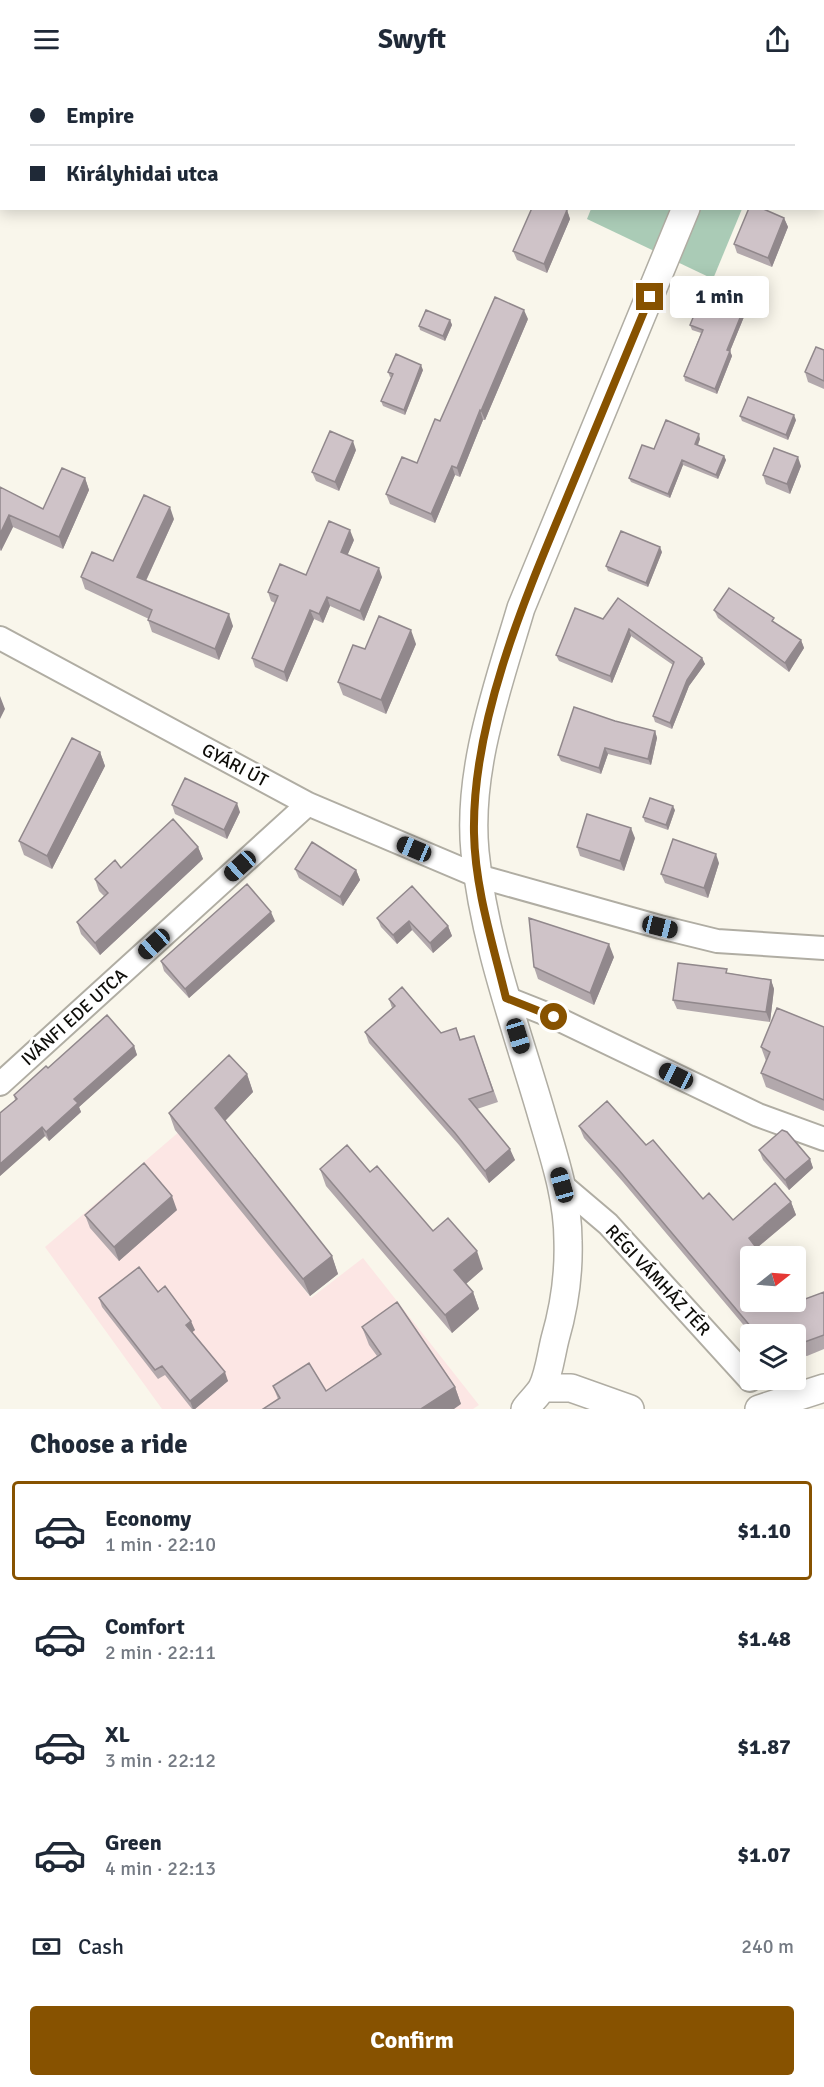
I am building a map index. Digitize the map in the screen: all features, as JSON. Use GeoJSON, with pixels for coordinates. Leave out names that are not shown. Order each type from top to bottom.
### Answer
{"type":"FeatureCollection","features":[{"type":"Feature","properties":{"kind":"main road"},"geometry":{"type":"LineString","coordinates":[[525,1409],[542,1388],[560,1322],[567,1275],[568,1239],[562,1185],[506,998],[478,876],[474,832],[480,762],[501,673],[521,608],[685,210]]}},
{"type":"Feature","properties":{"kind":"main road"},"geometry":{"type":"LineString","coordinates":[[542,1388],[571,1388],[630,1409]]}},
{"type":"Feature","properties":{"kind":"main road"},"geometry":{"type":"LineString","coordinates":[[766,1407],[824,1388]]}},
{"type":"Feature","properties":{"kind":"street","name":"GYÁRI ÚT"},"geometry":{"type":"LineString","coordinates":[[0,638],[308,804],[478,876],[717,941],[824,948]]}},
{"type":"Feature","properties":{"kind":"street","name":"IVÁNFI EDE UTCA"},"geometry":{"type":"LineString","coordinates":[[0,1084],[308,804]]}},
{"type":"Feature","properties":{"kind":"street"},"geometry":{"type":"LineString","coordinates":[[506,998],[554,1017],[758,1115],[824,1139]]}},
{"type":"Feature","properties":{"kind":"street","name":"RÉGI VÁMHÁZ TÉR"},"geometry":{"type":"LineString","coordinates":[[562,1185],[608,1224],[740,1369]]}},
{"type":"Feature","properties":{"kind":"street","name":"RÉGI VÁMHÁZ TÉR"},"geometry":{"type":"LineString","coordinates":[[756,1390],[766,1407]]}},
{"type":"Feature","properties":{"kind":"shaded area"},"geometry":{"type":"Polygon","coordinates":[[[180,1131],[311,1298],[363,1258],[479,1405],[473,1409],[162,1409],[45,1247],[180,1131]]]}},
{"type":"Feature","properties":{"kind":"green space"},"geometry":{"type":"Polygon","coordinates":[[[591,210],[742,210],[713,279],[587,219],[591,210]]]}},
{"type":"Feature","properties":{"kind":"building"},"geometry":{"type":"Polygon","coordinates":[[[531,210],[567,210],[544,264],[513,251],[531,210]]]}},
{"type":"Feature","properties":{"kind":"building"},"geometry":{"type":"Polygon","coordinates":[[[748,210],[766,210],[784,218],[768,258],[734,244],[748,210]]]}},
{"type":"Feature","properties":{"kind":"building"},"geometry":{"type":"Polygon","coordinates":[[[706,286],[746,303],[727,350],[730,351],[715,389],[684,376],[703,330],[690,325],[706,286]]]}},
{"type":"Feature","properties":{"kind":"building"},"geometry":{"type":"Polygon","coordinates":[[[495,297],[524,310],[457,468],[452,466],[431,514],[386,494],[402,457],[417,463],[435,419],[440,421],[495,297]]]}},
{"type":"Feature","properties":{"kind":"building"},"geometry":{"type":"Polygon","coordinates":[[[426,310],[450,320],[443,336],[419,326],[426,310]]]}},
{"type":"Feature","properties":{"kind":"building"},"geometry":{"type":"Polygon","coordinates":[[[816,347],[824,350],[824,381],[805,372],[816,347]]]}},
{"type":"Feature","properties":{"kind":"building"},"geometry":{"type":"Polygon","coordinates":[[[396,354],[421,365],[404,410],[381,401],[393,374],[388,372],[396,354]]]}},
{"type":"Feature","properties":{"kind":"building"},"geometry":{"type":"Polygon","coordinates":[[[748,397],[794,415],[786,435],[740,416],[748,397]]]}},
{"type":"Feature","properties":{"kind":"building"},"geometry":{"type":"Polygon","coordinates":[[[666,420],[699,434],[695,444],[724,456],[716,475],[682,460],[668,494],[629,478],[642,445],[654,449],[666,420]]]}},
{"type":"Feature","properties":{"kind":"building"},"geometry":{"type":"Polygon","coordinates":[[[330,431],[353,441],[335,482],[312,472],[330,431]]]}},
{"type":"Feature","properties":{"kind":"building"},"geometry":{"type":"Polygon","coordinates":[[[774,448],[798,457],[787,484],[763,475],[774,448]]]}},
{"type":"Feature","properties":{"kind":"building"},"geometry":{"type":"Polygon","coordinates":[[[62,468],[85,478],[59,537],[9,515],[0,534],[0,487],[43,509],[62,468]]]}},
{"type":"Feature","properties":{"kind":"building"},"geometry":{"type":"Polygon","coordinates":[[[144,495],[170,507],[137,577],[229,614],[215,649],[148,620],[152,610],[81,577],[92,552],[113,561],[144,495]]]}},
{"type":"Feature","properties":{"kind":"building"},"geometry":{"type":"Polygon","coordinates":[[[329,521],[350,530],[341,552],[379,568],[360,611],[327,597],[319,614],[310,610],[284,672],[252,658],[278,596],[268,592],[280,564],[306,575],[329,521]]]}},
{"type":"Feature","properties":{"kind":"building"},"geometry":{"type":"Polygon","coordinates":[[[621,531],[660,547],[646,583],[606,566],[621,531]]]}},
{"type":"Feature","properties":{"kind":"building"},"geometry":{"type":"Polygon","coordinates":[[[729,588],[774,618],[772,621],[801,640],[785,663],[714,610],[729,588]]]}},
{"type":"Feature","properties":{"kind":"building"},"geometry":{"type":"Polygon","coordinates":[[[618,598],[702,658],[687,680],[670,723],[653,716],[674,662],[629,629],[610,676],[556,655],[575,608],[603,619],[618,598]]]}},
{"type":"Feature","properties":{"kind":"building"},"geometry":{"type":"Polygon","coordinates":[[[379,616],[411,630],[381,700],[338,682],[353,645],[365,649],[379,616]]]}},
{"type":"Feature","properties":{"kind":"building"},"geometry":{"type":"Polygon","coordinates":[[[574,707],[655,731],[648,759],[605,748],[599,768],[558,755],[574,707]]]}},
{"type":"Feature","properties":{"kind":"building"},"geometry":{"type":"Polygon","coordinates":[[[72,738],[100,752],[47,856],[19,841],[72,738]]]}},
{"type":"Feature","properties":{"kind":"building"},"geometry":{"type":"Polygon","coordinates":[[[185,778],[237,803],[224,830],[172,805],[185,778]]]}},
{"type":"Feature","properties":{"kind":"building"},"geometry":{"type":"Polygon","coordinates":[[[650,798],[673,806],[666,825],[643,817],[650,798]]]}},
{"type":"Feature","properties":{"kind":"building"},"geometry":{"type":"Polygon","coordinates":[[[587,814],[631,828],[620,861],[577,847],[587,814]]]}},
{"type":"Feature","properties":{"kind":"building"},"geometry":{"type":"Polygon","coordinates":[[[173,819],[198,847],[95,943],[77,922],[108,893],[95,879],[115,860],[121,868],[173,819]]]}},
{"type":"Feature","properties":{"kind":"building"},"geometry":{"type":"Polygon","coordinates":[[[673,839],[716,854],[704,888],[661,874],[673,839]]]}},
{"type":"Feature","properties":{"kind":"building"},"geometry":{"type":"Polygon","coordinates":[[[312,842],[356,870],[340,897],[295,869],[312,842]]]}},
{"type":"Feature","properties":{"kind":"building"},"geometry":{"type":"Polygon","coordinates":[[[247,884],[271,912],[185,989],[161,961],[247,884]]]}},
{"type":"Feature","properties":{"kind":"building"},"geometry":{"type":"Polygon","coordinates":[[[412,886],[448,926],[430,943],[409,921],[393,935],[377,918],[412,886]]]}},
{"type":"Feature","properties":{"kind":"building"},"geometry":{"type":"Polygon","coordinates":[[[529,918],[609,944],[590,993],[534,967],[529,918]]]}},
{"type":"Feature","properties":{"kind":"building"},"geometry":{"type":"Polygon","coordinates":[[[678,963],[727,969],[726,973],[771,980],[766,1012],[673,1000],[678,963]]]}},
{"type":"Feature","properties":{"kind":"building"},"geometry":{"type":"Polygon","coordinates":[[[402,987],[441,1033],[456,1028],[460,1040],[474,1036],[493,1091],[469,1099],[510,1149],[485,1171],[455,1133],[365,1032],[395,1006],[389,999],[402,987]]]}},
{"type":"Feature","properties":{"kind":"building"},"geometry":{"type":"Polygon","coordinates":[[[777,1008],[824,1027],[824,1100],[761,1073],[770,1052],[761,1047],[777,1008]]]}},
{"type":"Feature","properties":{"kind":"building"},"geometry":{"type":"Polygon","coordinates":[[[107,1015],[134,1046],[74,1099],[78,1103],[46,1132],[42,1127],[0,1164],[0,1113],[17,1099],[14,1095],[107,1015]]]}},
{"type":"Feature","properties":{"kind":"building"},"geometry":{"type":"Polygon","coordinates":[[[229,1055],[247,1074],[215,1108],[332,1256],[303,1279],[169,1113],[229,1055]]]}},
{"type":"Feature","properties":{"kind":"building"},"geometry":{"type":"Polygon","coordinates":[[[607,1101],[646,1145],[653,1140],[703,1199],[709,1193],[733,1220],[775,1183],[791,1202],[749,1238],[755,1246],[740,1246],[740,1312],[806,1312],[806,1299],[824,1292],[824,1335],[806,1342],[806,1324],[749,1324],[579,1126],[607,1101]]]}},
{"type":"Feature","properties":{"kind":"building"},"geometry":{"type":"Polygon","coordinates":[[[782,1130],[787,1132],[810,1159],[785,1180],[759,1150],[782,1130]]]}},
{"type":"Feature","properties":{"kind":"building"},"geometry":{"type":"Polygon","coordinates":[[[347,1145],[370,1172],[377,1166],[433,1231],[448,1218],[477,1251],[454,1270],[473,1292],[445,1315],[320,1169],[347,1145]]]}},
{"type":"Feature","properties":{"kind":"building"},"geometry":{"type":"Polygon","coordinates":[[[144,1163],[172,1196],[114,1247],[85,1215],[144,1163]]]}},
{"type":"Feature","properties":{"kind":"building"},"geometry":{"type":"Polygon","coordinates":[[[139,1267],[158,1292],[165,1286],[191,1321],[186,1325],[225,1372],[190,1401],[162,1366],[155,1370],[99,1298],[139,1267]]]}},
{"type":"Feature","properties":{"kind":"building"},"geometry":{"type":"Polygon","coordinates":[[[397,1302],[455,1387],[421,1409],[263,1409],[280,1398],[273,1386],[309,1363],[326,1391],[381,1354],[362,1327],[397,1302]]]}},
{"type":"Feature","properties":{"kind":"route"},"geometry":{"type":"LineString","coordinates":[[554,1017],[506,998],[486,916],[475,852],[475,803],[480,762],[501,673],[521,608],[650,297]]}}]}
